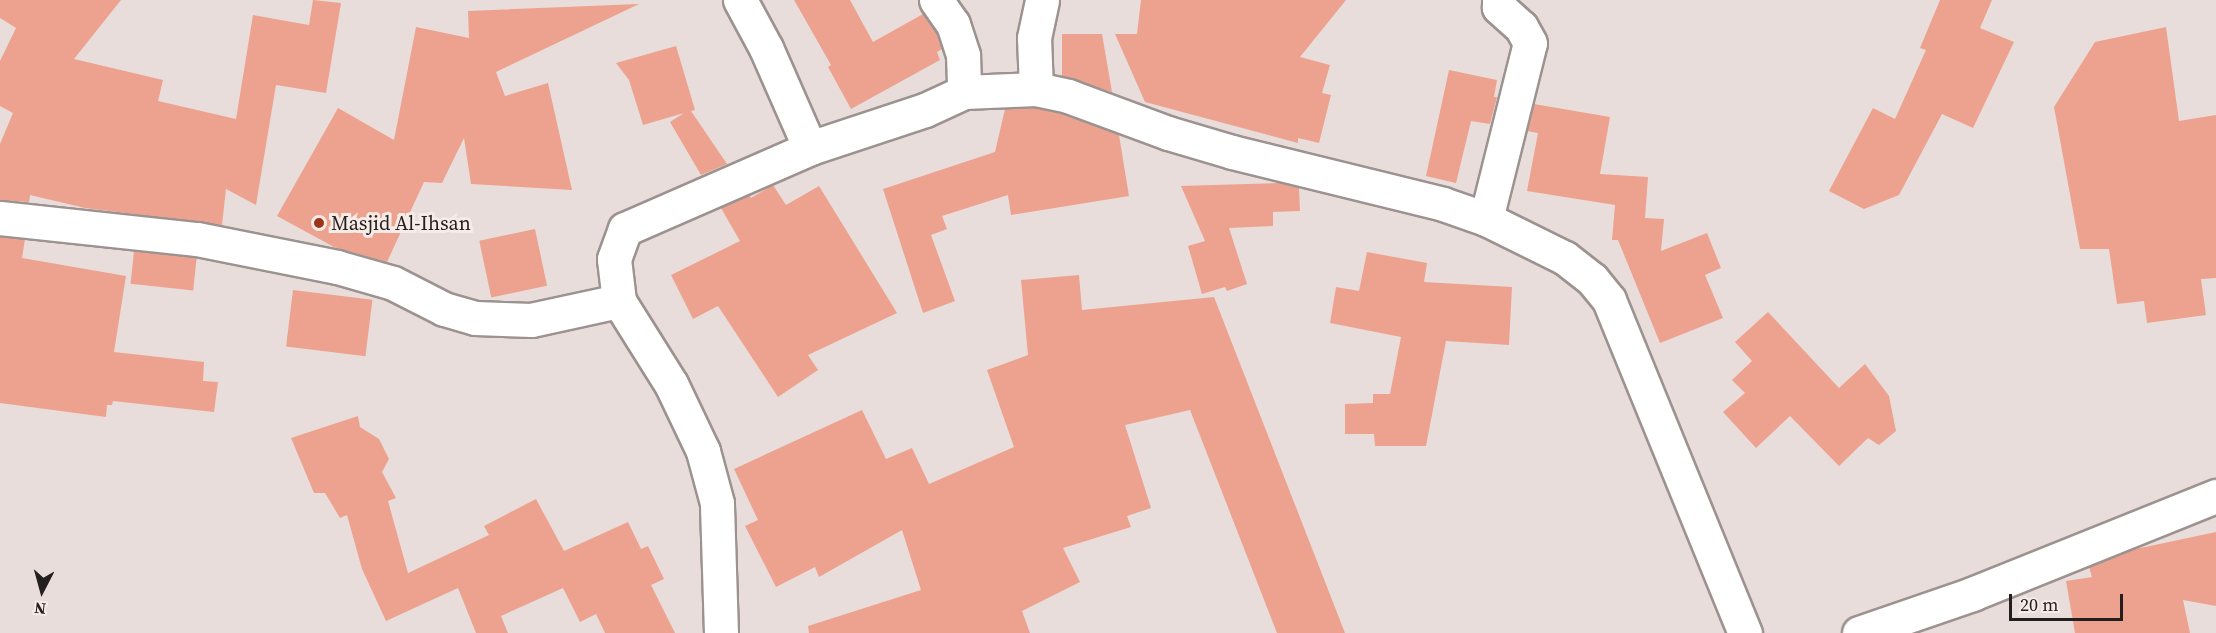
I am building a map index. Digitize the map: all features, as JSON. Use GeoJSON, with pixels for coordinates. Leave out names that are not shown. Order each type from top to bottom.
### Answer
{"type":"FeatureCollection","features":[{"type":"Feature","properties":{"kind":"street"},"geometry":{"type":"LineString","coordinates":[[740,0],[766,48],[810,148]]}},
{"type":"Feature","properties":{"kind":"street"},"geometry":{"type":"LineString","coordinates":[[936,0],[953,24],[963,55],[964,92]]}},
{"type":"Feature","properties":{"kind":"street"},"geometry":{"type":"LineString","coordinates":[[1036,88],[1034,38],[1042,0]]}},
{"type":"Feature","properties":{"kind":"street"},"geometry":{"type":"LineString","coordinates":[[1486,219],[1530,43],[1521,27],[1500,7],[1499,0]]}},
{"type":"Feature","properties":{"kind":"street"},"geometry":{"type":"LineString","coordinates":[[721,633],[717,503],[703,451],[671,384],[620,301],[614,259],[625,229],[810,148],[924,110],[964,92],[1036,88],[1087,102],[1168,133],[1221,149],[1401,193],[1486,219],[1565,258],[1592,279],[1609,300],[1745,633]]}},
{"type":"Feature","properties":{"kind":"street"},"geometry":{"type":"LineString","coordinates":[[0,218],[197,239],[337,267],[393,283],[444,309],[475,318],[531,321],[620,301]]}},
{"type":"Feature","properties":{"kind":"street"},"geometry":{"type":"LineString","coordinates":[[1859,633],[1972,594],[2216,496]]}},
{"type":"Feature","properties":{"kind":"building"},"geometry":{"type":"Polygon","coordinates":[[[0,0],[121,0],[74,59],[163,80],[158,101],[236,119],[253,15],[309,25],[313,0],[341,3],[326,93],[276,85],[256,205],[226,189],[222,225],[85,208],[30,195],[29,202],[0,200],[0,144],[13,113],[0,106],[0,61],[16,28],[0,18],[0,0]]]}},
{"type":"Feature","properties":{"kind":"building"},"geometry":{"type":"Polygon","coordinates":[[[794,0],[850,0],[873,42],[923,14],[936,32],[942,49],[937,52],[940,60],[851,109],[828,67],[831,65],[794,0]]]}},
{"type":"Feature","properties":{"kind":"building"},"geometry":{"type":"Polygon","coordinates":[[[1141,0],[1346,0],[1300,57],[1330,65],[1322,93],[1331,95],[1319,143],[1298,138],[1298,143],[1145,102],[1115,34],[1137,34],[1141,0]]]}},
{"type":"Feature","properties":{"kind":"building"},"geometry":{"type":"Polygon","coordinates":[[[1940,0],[1992,0],[1980,28],[2014,42],[1973,128],[1942,114],[1899,195],[1864,209],[1829,191],[1873,108],[1895,119],[1926,50],[1920,48],[1940,0]]]}},
{"type":"Feature","properties":{"kind":"building"},"geometry":{"type":"Polygon","coordinates":[[[639,4],[496,72],[505,96],[548,83],[572,190],[471,184],[464,138],[442,183],[424,182],[387,262],[334,247],[277,216],[338,108],[394,140],[416,27],[469,38],[468,11],[639,4]]]}},
{"type":"Feature","properties":{"kind":"building"},"geometry":{"type":"Polygon","coordinates":[[[2166,27],[2179,121],[2216,115],[2216,278],[2201,279],[2206,315],[2147,323],[2144,301],[2117,304],[2109,249],[2080,249],[2054,107],[2095,42],[2166,27]]]}},
{"type":"Feature","properties":{"kind":"building"},"geometry":{"type":"Polygon","coordinates":[[[1062,34],[1102,34],[1112,92],[1062,76],[1062,34]]]}},
{"type":"Feature","properties":{"kind":"building"},"geometry":{"type":"Polygon","coordinates":[[[676,46],[695,110],[691,111],[727,164],[701,175],[670,122],[684,113],[643,125],[629,80],[616,63],[676,46]]]}},
{"type":"Feature","properties":{"kind":"building"},"geometry":{"type":"Polygon","coordinates":[[[1449,70],[1497,80],[1494,97],[1497,97],[1490,124],[1471,121],[1456,183],[1426,176],[1449,70]]]}},
{"type":"Feature","properties":{"kind":"building"},"geometry":{"type":"Polygon","coordinates":[[[1534,104],[1610,117],[1600,174],[1648,177],[1645,218],[1664,219],[1661,251],[1707,233],[1721,268],[1705,275],[1723,318],[1660,343],[1618,240],[1612,240],[1615,205],[1527,191],[1538,133],[1527,131],[1534,104]]]}},
{"type":"Feature","properties":{"kind":"building"},"geometry":{"type":"Polygon","coordinates":[[[1034,108],[1063,114],[1119,135],[1129,196],[1011,215],[1008,195],[942,216],[947,229],[931,235],[955,301],[923,313],[883,189],[995,152],[1005,109],[1034,108]]]}},
{"type":"Feature","properties":{"kind":"building"},"geometry":{"type":"Polygon","coordinates":[[[1281,183],[1299,188],[1300,211],[1273,212],[1273,226],[1229,228],[1247,284],[1227,291],[1225,287],[1202,294],[1188,246],[1205,241],[1181,186],[1281,183]]]}},
{"type":"Feature","properties":{"kind":"building"},"geometry":{"type":"Polygon","coordinates":[[[773,185],[786,205],[819,186],[897,313],[808,355],[818,370],[778,397],[718,306],[693,319],[671,275],[740,241],[721,208],[749,195],[751,198],[773,185]]]}},
{"type":"Feature","properties":{"kind":"building"},"geometry":{"type":"Polygon","coordinates":[[[535,229],[547,286],[491,298],[479,241],[535,229]]]}},
{"type":"Feature","properties":{"kind":"building"},"geometry":{"type":"Polygon","coordinates":[[[0,237],[25,239],[22,258],[126,276],[114,352],[204,362],[203,381],[218,382],[214,412],[113,401],[112,405],[107,405],[106,417],[0,403],[0,237]]]}},
{"type":"Feature","properties":{"kind":"building"},"geometry":{"type":"Polygon","coordinates":[[[134,251],[197,258],[193,290],[131,284],[134,251]]]}},
{"type":"Feature","properties":{"kind":"building"},"geometry":{"type":"Polygon","coordinates":[[[1367,252],[1427,263],[1424,282],[1512,287],[1509,345],[1446,341],[1426,446],[1375,446],[1374,434],[1345,434],[1345,404],[1373,403],[1373,394],[1390,394],[1401,337],[1330,323],[1336,287],[1359,291],[1367,252]]]}},
{"type":"Feature","properties":{"kind":"building"},"geometry":{"type":"Polygon","coordinates":[[[1079,275],[1082,310],[1214,297],[1345,633],[1277,633],[1190,410],[1125,425],[1151,508],[1127,516],[1131,527],[1063,548],[1080,582],[1022,611],[1030,633],[809,633],[808,626],[921,590],[902,530],[819,577],[815,567],[776,587],[745,526],[758,520],[734,469],[862,410],[886,459],[912,448],[929,484],[1014,447],[987,370],[1028,355],[1021,280],[1079,275]]]}},
{"type":"Feature","properties":{"kind":"building"},"geometry":{"type":"Polygon","coordinates":[[[293,290],[372,300],[365,356],[286,347],[293,290]]]}},
{"type":"Feature","properties":{"kind":"building"},"geometry":{"type":"Polygon","coordinates":[[[1768,312],[1839,388],[1865,364],[1889,396],[1896,431],[1879,445],[1868,438],[1839,466],[1790,416],[1756,448],[1723,412],[1745,393],[1732,380],[1752,361],[1735,342],[1768,312]]]}},
{"type":"Feature","properties":{"kind":"building"},"geometry":{"type":"Polygon","coordinates":[[[358,416],[360,427],[379,439],[389,459],[382,472],[396,498],[388,501],[408,573],[489,535],[484,526],[536,499],[564,551],[628,522],[641,549],[648,546],[664,579],[651,585],[675,633],[605,633],[596,614],[580,622],[563,588],[501,616],[508,633],[476,633],[458,588],[386,621],[362,569],[347,515],[340,518],[325,493],[314,493],[291,438],[358,416]]]}},
{"type":"Feature","properties":{"kind":"building"},"geometry":{"type":"Polygon","coordinates":[[[2216,532],[2216,606],[2183,600],[2190,633],[2075,633],[2066,581],[2092,577],[2089,567],[2131,550],[2216,532]]]}},
{"type":"Feature","properties":{"kind":"place","name":"Masjid Al-Ihsan"},"geometry":{"type":"Point","coordinates":[319,223]}}]}
